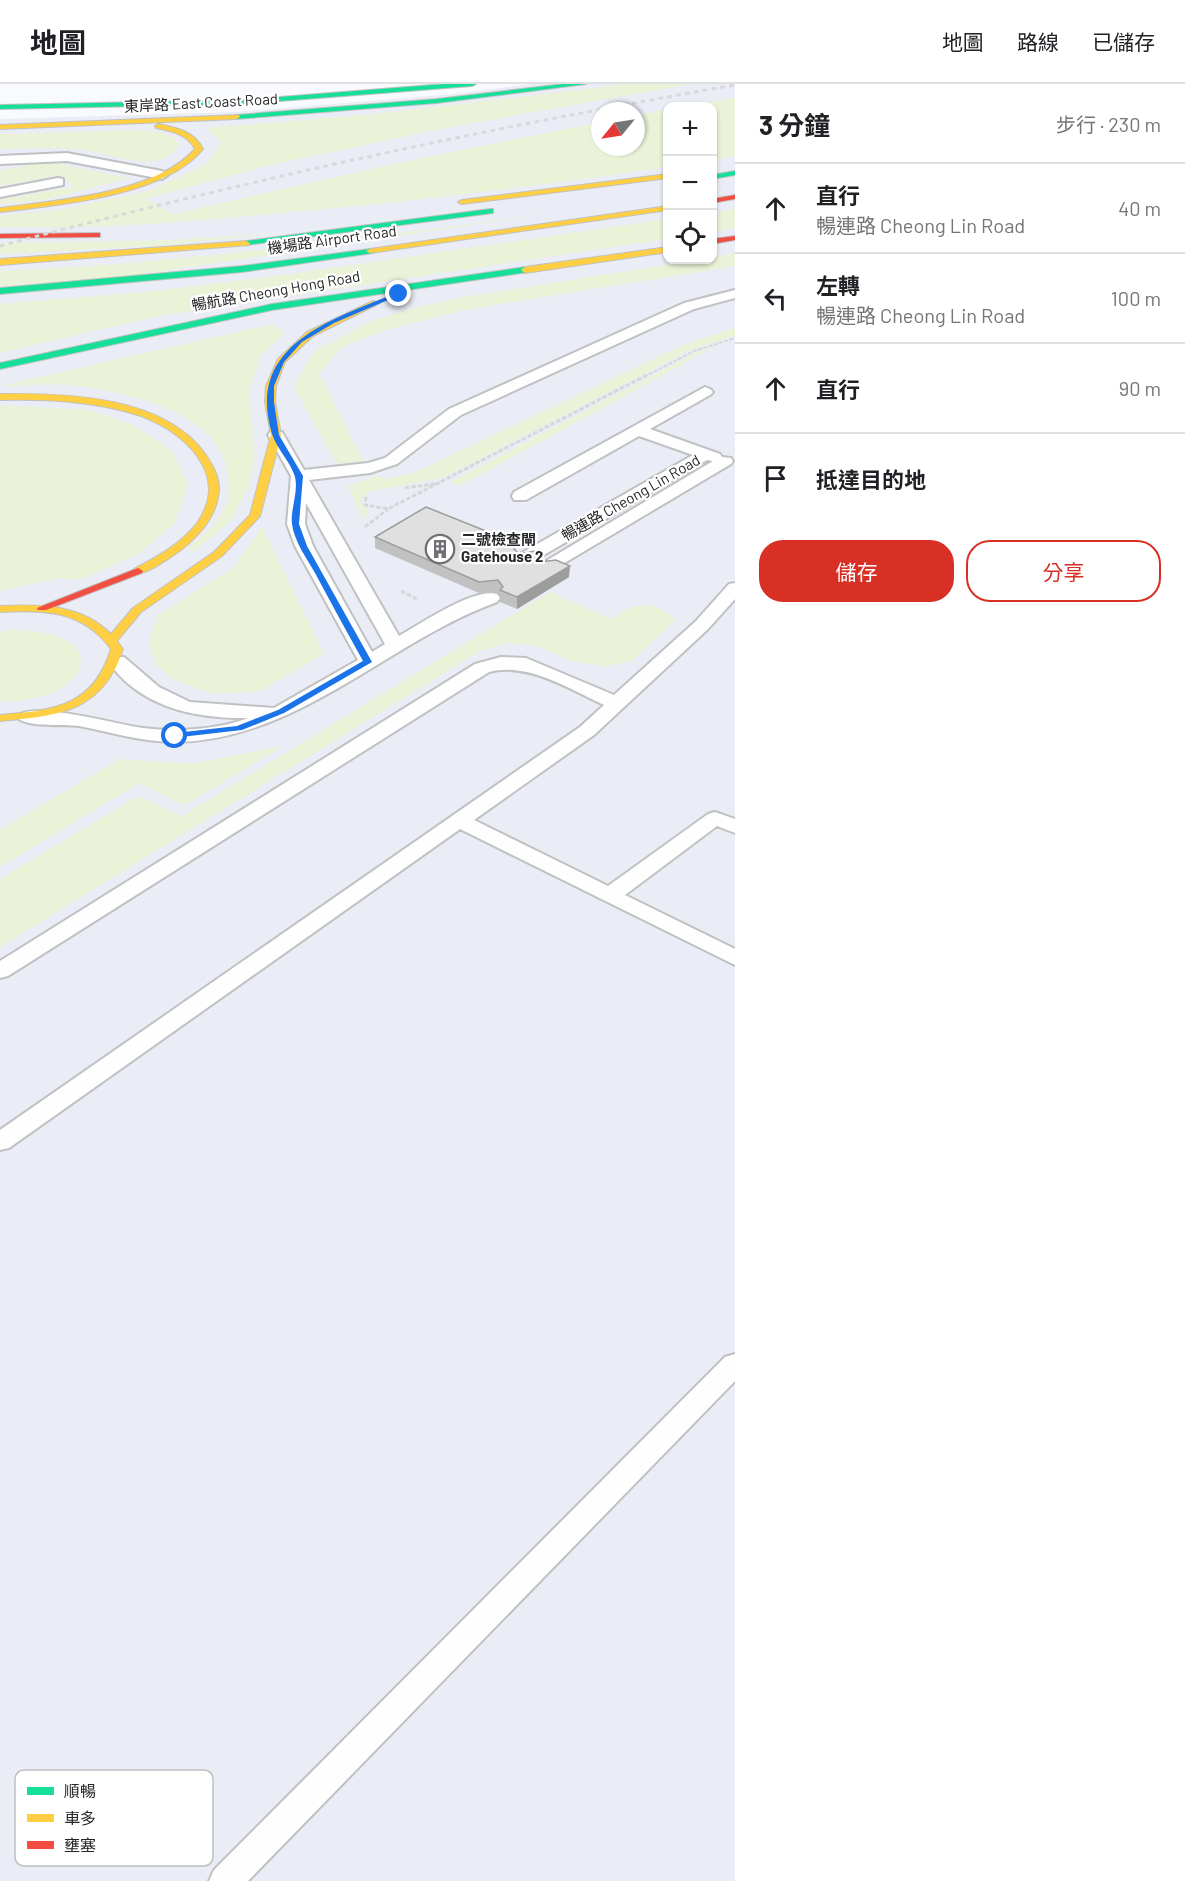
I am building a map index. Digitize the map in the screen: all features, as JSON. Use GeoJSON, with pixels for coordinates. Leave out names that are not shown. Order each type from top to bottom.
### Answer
{"type":"FeatureCollection","features":[{"type":"Feature","properties":{"kind":"street"},"geometry":{"type":"LineString","coordinates":[[0,107],[251,102],[472,84]]}},
{"type":"Feature","properties":{"kind":"street","name":"東岸路 East Coast Road"},"geometry":{"type":"LineString","coordinates":[[0,127],[141,123],[366,109],[582,84]]}},
{"type":"Feature","properties":{"kind":"street"},"geometry":{"type":"LineString","coordinates":[[0,210],[70,200],[162,175],[195,157],[199,149],[196,141],[175,129],[141,123]]}},
{"type":"Feature","properties":{"kind":"street"},"geometry":{"type":"LineString","coordinates":[[717,171],[735,171]]}},
{"type":"Feature","properties":{"kind":"street"},"geometry":{"type":"LineString","coordinates":[[717,176],[735,171]]}},
{"type":"Feature","properties":{"kind":"street"},"geometry":{"type":"LineString","coordinates":[[308,220],[663,177]]}},
{"type":"Feature","properties":{"kind":"street","name":"機場路 Airport Road"},"geometry":{"type":"LineString","coordinates":[[0,262],[238,244],[663,186]]}},
{"type":"Feature","properties":{"kind":"street"},"geometry":{"type":"LineString","coordinates":[[717,200],[735,197]]}},
{"type":"Feature","properties":{"kind":"street","name":"機場路 Airport Road"},"geometry":{"type":"LineString","coordinates":[[0,291],[242,269],[663,210]]}},
{"type":"Feature","properties":{"kind":"street"},"geometry":{"type":"LineString","coordinates":[[0,236],[109,234]]}},
{"type":"Feature","properties":{"kind":"street"},"geometry":{"type":"LineString","coordinates":[[717,241],[735,238]]}},
{"type":"Feature","properties":{"kind":"street","name":"暢航路 Cheong Hong Road"},"geometry":{"type":"LineString","coordinates":[[0,366],[228,315],[663,250]]}},
{"type":"Feature","properties":{"kind":"street"},"geometry":{"type":"LineString","coordinates":[[113,639],[137,610],[218,554],[255,516],[276,435],[270,402],[271,386],[281,361],[299,341],[363,308],[431,284]]}},
{"type":"Feature","properties":{"kind":"street"},"geometry":{"type":"LineString","coordinates":[[0,397],[75,400],[141,415],[191,441],[201,452],[213,473],[211,506],[195,531],[182,543],[145,566],[42,608]]}},
{"type":"Feature","properties":{"kind":"street"},"geometry":{"type":"LineString","coordinates":[[0,609],[42,608],[78,615],[104,630],[113,639],[117,649],[117,661],[109,679],[89,695],[60,709],[10,717]]}},
{"type":"Feature","properties":{"kind":"lane"},"geometry":{"type":"LineString","coordinates":[[0,159],[67,157],[162,175]]}},
{"type":"Feature","properties":{"kind":"lane"},"geometry":{"type":"LineString","coordinates":[[0,193],[58,182]]}},
{"type":"Feature","properties":{"kind":"lane"},"geometry":{"type":"LineString","coordinates":[[717,205],[735,203]]}},
{"type":"Feature","properties":{"kind":"lane"},"geometry":{"type":"LineString","coordinates":[[299,476],[370,468],[391,461],[455,412],[689,306],[735,294]]}},
{"type":"Feature","properties":{"kind":"lane"},"geometry":{"type":"LineString","coordinates":[[520,496],[705,392]]}},
{"type":"Feature","properties":{"kind":"lane"},"geometry":{"type":"LineString","coordinates":[[637,430],[730,463]]}},
{"type":"Feature","properties":{"kind":"lane"},"geometry":{"type":"LineString","coordinates":[[276,435],[395,646]]}},
{"type":"Feature","properties":{"kind":"lane","name":"暢連路 Cheong Lin Road"},"geometry":{"type":"LineString","coordinates":[[524,559],[705,454]]}},
{"type":"Feature","properties":{"kind":"lane","name":"暢連路 Cheong Lin Road"},"geometry":{"type":"LineString","coordinates":[[545,567],[730,463]]}},
{"type":"Feature","properties":{"kind":"lane"},"geometry":{"type":"LineString","coordinates":[[299,476],[296,524],[304,546],[368,662]]}},
{"type":"Feature","properties":{"kind":"lane"},"geometry":{"type":"LineString","coordinates":[[0,1142],[587,731],[702,626],[735,588]]}},
{"type":"Feature","properties":{"kind":"lane"},"geometry":{"type":"LineString","coordinates":[[458,610],[473,591]]}},
{"type":"Feature","properties":{"kind":"lane"},"geometry":{"type":"LineString","coordinates":[[10,717],[76,720],[141,734],[175,736],[239,728],[281,712],[458,610],[492,598]]}},
{"type":"Feature","properties":{"kind":"lane"},"geometry":{"type":"LineString","coordinates":[[117,661],[142,687],[176,705],[219,712],[281,712]]}},
{"type":"Feature","properties":{"kind":"lane"},"geometry":{"type":"LineString","coordinates":[[0,971],[482,668],[501,663],[526,664],[618,704]]}},
{"type":"Feature","properties":{"kind":"lane"},"geometry":{"type":"LineString","coordinates":[[609,896],[715,818],[735,827]]}},
{"type":"Feature","properties":{"kind":"lane"},"geometry":{"type":"LineString","coordinates":[[458,820],[735,958]]}},
{"type":"Feature","properties":{"kind":"lane"},"geometry":{"type":"LineString","coordinates":[[226,1881],[735,1364]]}},
{"type":"Feature","properties":{"kind":"path"},"geometry":{"type":"LineString","coordinates":[[365,527],[388,509],[694,351],[735,338]]}},
{"type":"Feature","properties":{"kind":"path"},"geometry":{"type":"LineString","coordinates":[[402,489],[440,483]]}},
{"type":"Feature","properties":{"kind":"path"},"geometry":{"type":"LineString","coordinates":[[372,494],[364,498],[365,504],[388,509]]}},
{"type":"Feature","properties":{"kind":"shaded area"},"geometry":{"type":"Polygon","coordinates":[[[532,84],[735,84],[735,1881],[0,1881],[0,119],[236,112],[453,94],[532,84]]]}},
{"type":"Feature","properties":{"kind":"green space"},"geometry":{"type":"Polygon","coordinates":[[[628,84],[691,84],[440,129],[271,165],[145,199],[173,214],[394,164],[591,124],[591,156],[645,156],[645,113],[663,110],[663,168],[479,192],[254,215],[109,226],[0,227],[0,216],[64,209],[149,191],[208,163],[221,143],[207,128],[374,114],[628,84]]]}},
{"type":"Feature","properties":{"kind":"green space"},"geometry":{"type":"Polygon","coordinates":[[[735,98],[735,156],[717,159],[717,102],[710,102],[735,98]]]}},
{"type":"Feature","properties":{"kind":"green space"},"geometry":{"type":"Polygon","coordinates":[[[138,130],[161,132],[175,138],[179,146],[170,155],[159,160],[147,161],[73,149],[0,149],[0,134],[138,130]]]}},
{"type":"Feature","properties":{"kind":"green space"},"geometry":{"type":"Polygon","coordinates":[[[49,162],[129,178],[45,200],[0,204],[0,199],[74,187],[62,175],[0,186],[0,170],[49,162]]]}},
{"type":"Feature","properties":{"kind":"green space"},"geometry":{"type":"Polygon","coordinates":[[[735,209],[735,228],[717,231],[717,211],[735,209]]]}},
{"type":"Feature","properties":{"kind":"green space"},"geometry":{"type":"Polygon","coordinates":[[[552,213],[129,276],[0,286],[0,271],[208,255],[346,240],[552,213]]]}},
{"type":"Feature","properties":{"kind":"green space"},"geometry":{"type":"Polygon","coordinates":[[[663,220],[663,240],[158,316],[0,353],[0,304],[145,292],[290,274],[663,220]]]}},
{"type":"Feature","properties":{"kind":"green space"},"geometry":{"type":"Polygon","coordinates":[[[274,233],[171,245],[0,254],[0,243],[169,240],[274,233]]]}},
{"type":"Feature","properties":{"kind":"green space"},"geometry":{"type":"Polygon","coordinates":[[[735,253],[735,266],[464,310],[386,330],[342,347],[319,373],[363,461],[337,464],[294,387],[313,352],[369,322],[409,309],[458,298],[671,264],[717,264],[717,256],[735,253]]]}},
{"type":"Feature","properties":{"kind":"green space"},"geometry":{"type":"Polygon","coordinates":[[[273,324],[285,333],[261,355],[249,389],[255,458],[249,485],[231,521],[193,552],[187,549],[222,514],[228,494],[226,466],[218,446],[203,430],[184,417],[161,406],[112,392],[60,384],[0,386],[273,324]]]}},
{"type":"Feature","properties":{"kind":"green space"},"geometry":{"type":"Polygon","coordinates":[[[735,328],[735,336],[692,349],[442,478],[369,492],[361,498],[362,505],[370,510],[363,520],[348,486],[378,475],[384,479],[414,473],[683,345],[735,328]]]}},
{"type":"Feature","properties":{"kind":"green space"},"geometry":{"type":"Polygon","coordinates":[[[712,348],[460,486],[450,482],[695,353],[712,348]]]}},
{"type":"Feature","properties":{"kind":"green space"},"geometry":{"type":"Polygon","coordinates":[[[0,405],[89,410],[133,425],[172,451],[188,484],[175,523],[138,554],[80,580],[59,578],[0,591],[0,405]]]}},
{"type":"Feature","properties":{"kind":"green space"},"geometry":{"type":"Polygon","coordinates":[[[262,527],[324,654],[260,691],[214,694],[174,680],[155,664],[149,640],[158,615],[233,568],[262,527]]]}},
{"type":"Feature","properties":{"kind":"green space"},"geometry":{"type":"Polygon","coordinates":[[[550,592],[610,619],[636,606],[643,605],[658,608],[676,619],[632,661],[605,666],[575,662],[534,645],[507,643],[480,651],[0,947],[0,879],[138,796],[182,816],[550,592]]]}},
{"type":"Feature","properties":{"kind":"green space"},"geometry":{"type":"Polygon","coordinates":[[[12,630],[47,634],[69,642],[80,654],[80,667],[71,681],[54,692],[30,699],[0,701],[0,632],[12,630]]]}},
{"type":"Feature","properties":{"kind":"green space"},"geometry":{"type":"Polygon","coordinates":[[[283,746],[185,805],[139,783],[0,867],[0,830],[120,759],[192,764],[283,746]]]}},
{"type":"Feature","properties":{"kind":"building"},"geometry":{"type":"Polygon","coordinates":[[[426,507],[516,543],[513,548],[519,554],[535,551],[538,552],[535,557],[540,562],[556,560],[570,566],[517,597],[500,590],[503,587],[498,580],[479,582],[375,537],[426,507]]]}},
{"type":"Feature","properties":{"kind":"railway"},"geometry":{"type":"LineString","coordinates":[[0,246],[182,199],[366,157],[550,119],[735,85]]}},
{"type":"Feature","properties":{"kind":"traffic: fast"},"geometry":{"type":"LineString","coordinates":[[0,107],[240,102],[472,84]]}},
{"type":"Feature","properties":{"kind":"traffic: fast"},"geometry":{"type":"LineString","coordinates":[[236,117],[437,101],[582,84]]}},
{"type":"Feature","properties":{"kind":"traffic: fast"},"geometry":{"type":"LineString","coordinates":[[717,176],[735,173]]}},
{"type":"Feature","properties":{"kind":"traffic: fast"},"geometry":{"type":"LineString","coordinates":[[246,243],[490,211]]}},
{"type":"Feature","properties":{"kind":"traffic: fast"},"geometry":{"type":"LineString","coordinates":[[0,291],[242,269],[370,251]]}},
{"type":"Feature","properties":{"kind":"traffic: fast"},"geometry":{"type":"LineString","coordinates":[[0,366],[272,307],[525,270]]}},
{"type":"Feature","properties":{"kind":"traffic: slow"},"geometry":{"type":"LineString","coordinates":[[0,127],[236,117]]}},
{"type":"Feature","properties":{"kind":"traffic: slow"},"geometry":{"type":"LineString","coordinates":[[0,210],[76,199],[138,185],[165,175],[186,163],[199,149],[188,135],[159,126]]}},
{"type":"Feature","properties":{"kind":"traffic: slow"},"geometry":{"type":"LineString","coordinates":[[462,202],[663,177]]}},
{"type":"Feature","properties":{"kind":"traffic: slow"},"geometry":{"type":"LineString","coordinates":[[370,251],[663,209]]}},
{"type":"Feature","properties":{"kind":"traffic: slow"},"geometry":{"type":"LineString","coordinates":[[0,262],[246,243]]}},
{"type":"Feature","properties":{"kind":"traffic: slow"},"geometry":{"type":"LineString","coordinates":[[525,270],[663,250]]}},
{"type":"Feature","properties":{"kind":"traffic: slow"},"geometry":{"type":"LineString","coordinates":[[113,639],[137,610],[218,554],[255,516],[276,435],[270,402],[271,386],[281,361],[310,334],[376,303]]}},
{"type":"Feature","properties":{"kind":"traffic: slow"},"geometry":{"type":"LineString","coordinates":[[0,397],[54,398],[116,406],[146,415],[172,427],[193,444],[208,465],[213,478],[213,496],[208,513],[193,534],[183,543],[161,559],[138,571]]}},
{"type":"Feature","properties":{"kind":"traffic: slow"},"geometry":{"type":"LineString","coordinates":[[0,609],[34,608],[66,612],[94,625],[117,649],[111,669],[89,696],[57,710],[0,718]]}},
{"type":"Feature","properties":{"kind":"traffic: jam"},"geometry":{"type":"LineString","coordinates":[[717,200],[735,197]]}},
{"type":"Feature","properties":{"kind":"traffic: jam"},"geometry":{"type":"LineString","coordinates":[[0,236],[97,235]]}},
{"type":"Feature","properties":{"kind":"traffic: jam"},"geometry":{"type":"LineString","coordinates":[[717,241],[735,238]]}},
{"type":"Feature","properties":{"kind":"traffic: jam"},"geometry":{"type":"LineString","coordinates":[[42,608],[138,571]]}},
{"type":"Feature","properties":{"kind":"place","name":"二號檢查閘 Gatehouse 2"},"geometry":{"type":"Point","coordinates":[440,549]}},
{"type":"Feature","properties":{"kind":"route"},"geometry":{"type":"LineString","coordinates":[[175,736],[239,728],[281,712],[368,662],[304,546],[296,524],[299,476],[276,435],[270,402],[271,386],[281,361],[299,341],[310,333],[399,294]]}}]}
